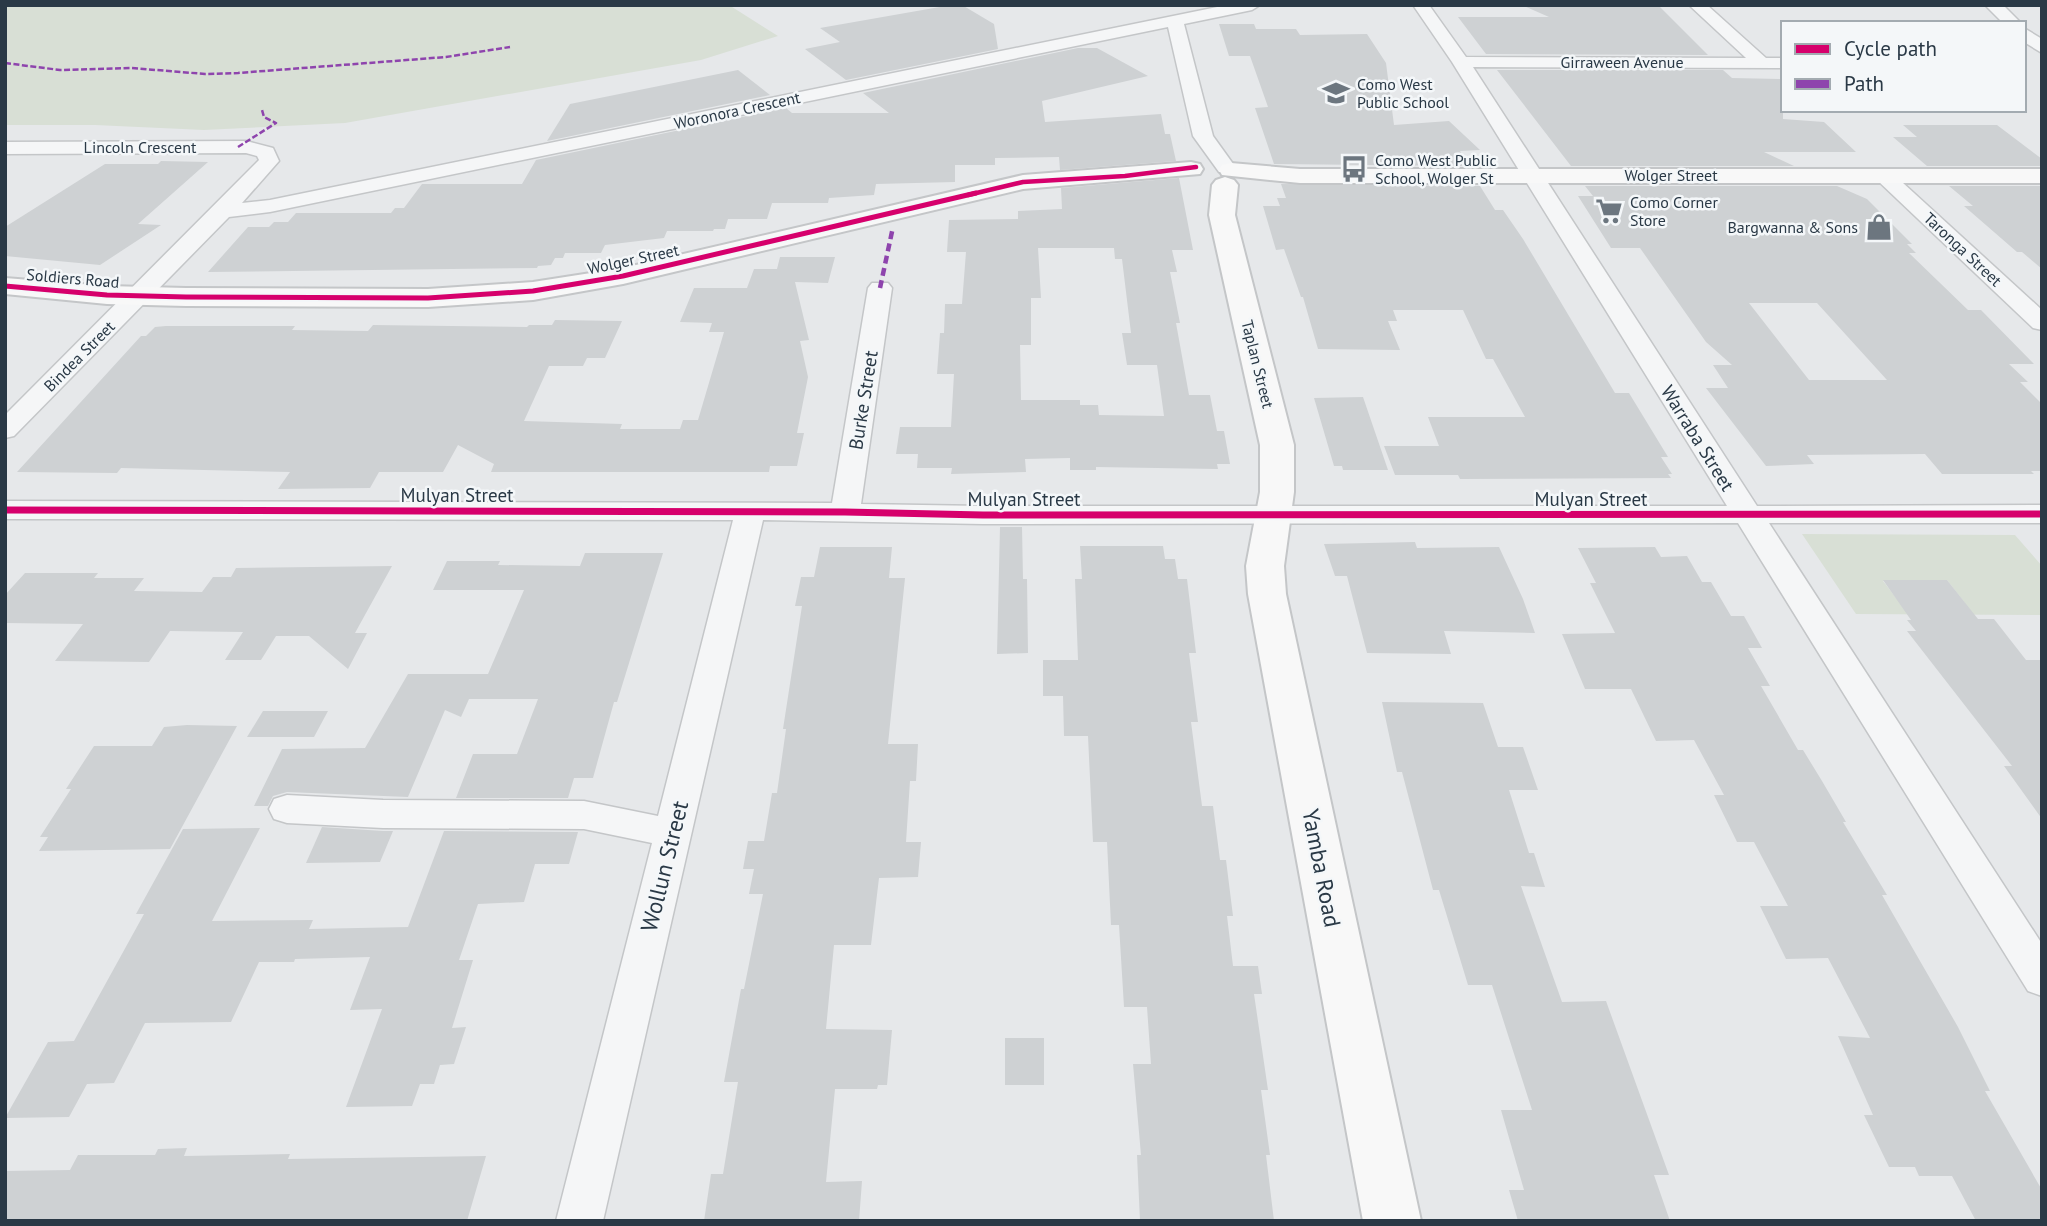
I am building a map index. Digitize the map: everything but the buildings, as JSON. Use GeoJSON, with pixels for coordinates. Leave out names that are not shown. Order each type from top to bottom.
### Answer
{"type":"FeatureCollection","features":[{"type":"Feature","properties":{"kind":"street","name":"Woronora Crescent"},"geometry":{"type":"LineString","coordinates":[[223,211],[270,206],[1252,5]]}},
{"type":"Feature","properties":{"kind":"street","name":"Warraba Street"},"geometry":{"type":"LineString","coordinates":[[1421,5],[1461,62],[2042,979]]}},
{"type":"Feature","properties":{"kind":"street"},"geometry":{"type":"LineString","coordinates":[[1697,5],[1762,63]]}},
{"type":"Feature","properties":{"kind":"street"},"geometry":{"type":"LineString","coordinates":[[1993,5],[2011,21]]}},
{"type":"Feature","properties":{"kind":"street","name":"Taplan Street"},"geometry":{"type":"LineString","coordinates":[[1175,21],[1276,445],[1279,471],[1273,515]]}},
{"type":"Feature","properties":{"kind":"street"},"geometry":{"type":"LineString","coordinates":[[2026,36],[2039,58]]}},
{"type":"Feature","properties":{"kind":"street","name":"Girraween Avenue"},"geometry":{"type":"LineString","coordinates":[[1461,62],[1781,63]]}},
{"type":"Feature","properties":{"kind":"street","name":"Taplan Street"},"geometry":{"type":"LineString","coordinates":[[1203,136],[1211,176]]}},
{"type":"Feature","properties":{"kind":"street","name":"Lincoln Crescent"},"geometry":{"type":"LineString","coordinates":[[5,148],[246,147],[266,152],[269,161]]}},
{"type":"Feature","properties":{"kind":"street","name":"Bindea Street"},"geometry":{"type":"LineString","coordinates":[[5,430],[139,297],[269,161]]}},
{"type":"Feature","properties":{"kind":"street","name":"Wolger Street"},"geometry":{"type":"LineString","coordinates":[[139,297],[428,298],[533,291],[623,276],[1023,182],[1125,176],[2042,176]]}},
{"type":"Feature","properties":{"kind":"street","name":"Taronga Street"},"geometry":{"type":"LineString","coordinates":[[1884,176],[2042,323]]}},
{"type":"Feature","properties":{"kind":"street","name":"Soldiers Road"},"geometry":{"type":"LineString","coordinates":[[5,286],[139,297]]}},
{"type":"Feature","properties":{"kind":"street","name":"Burke Street"},"geometry":{"type":"LineString","coordinates":[[845,512],[880,288]]}},
{"type":"Feature","properties":{"kind":"street","name":"Mulyan Street"},"geometry":{"type":"LineString","coordinates":[[5,510],[1273,515],[2042,514]]}},
{"type":"Feature","properties":{"kind":"street","name":"Wollun Street"},"geometry":{"type":"LineString","coordinates":[[579,1221],[750,512]]}},
{"type":"Feature","properties":{"kind":"street","name":"Yamba Road"},"geometry":{"type":"LineString","coordinates":[[1273,515],[1265,566],[1267,594],[1392,1221]]}},
{"type":"Feature","properties":{"kind":"street"},"geometry":{"type":"LineString","coordinates":[[287,809],[383,814],[584,816],[672,833]]}},
{"type":"Feature","properties":{"kind":"shaded area"},"geometry":{"type":"Polygon","coordinates":[[[5,5],[729,5],[778,36],[701,60],[345,123],[204,130],[95,125],[5,125],[5,5]]]}},
{"type":"Feature","properties":{"kind":"shaded area"},"geometry":{"type":"Polygon","coordinates":[[[1802,534],[2015,535],[2042,566],[2042,615],[1856,614],[1802,534]],[[1947,580],[1883,581],[1900,603],[1965,603],[1947,580]]]}},
{"type":"Feature","properties":{"kind":"marked path"},"geometry":{"type":"LineString","coordinates":[[5,63],[60,70],[132,68],[205,74],[238,73],[446,57],[510,47]]}},
{"type":"Feature","properties":{"kind":"marked path"},"geometry":{"type":"LineString","coordinates":[[238,147],[276,123],[264,117],[262,110]]}},
{"type":"Feature","properties":{"kind":"marked path"},"geometry":{"type":"LineString","coordinates":[[880,288],[893,227]]}},
{"type":"Feature","properties":{"kind":"cycle path"},"geometry":{"type":"LineString","coordinates":[[5,286],[107,295],[186,297],[428,298],[533,291],[623,276],[1023,182],[1125,176],[1196,167]]}},
{"type":"Feature","properties":{"kind":"cycle path"},"geometry":{"type":"LineString","coordinates":[[5,510],[845,512],[983,515],[2042,514]]}},
{"type":"Feature","properties":{"kind":"place","name":"Como West Public School"},"geometry":{"type":"Point","coordinates":[1336,93]}},
{"type":"Feature","properties":{"kind":"place","name":"Como West Public School, Wolger St"},"geometry":{"type":"Point","coordinates":[1354,169]}},
{"type":"Feature","properties":{"kind":"place","name":"Como Corner Store"},"geometry":{"type":"Point","coordinates":[1609,211]}},
{"type":"Feature","properties":{"kind":"place","name":"Bargwanna & Sons"},"geometry":{"type":"Point","coordinates":[1879,227]}}]}
